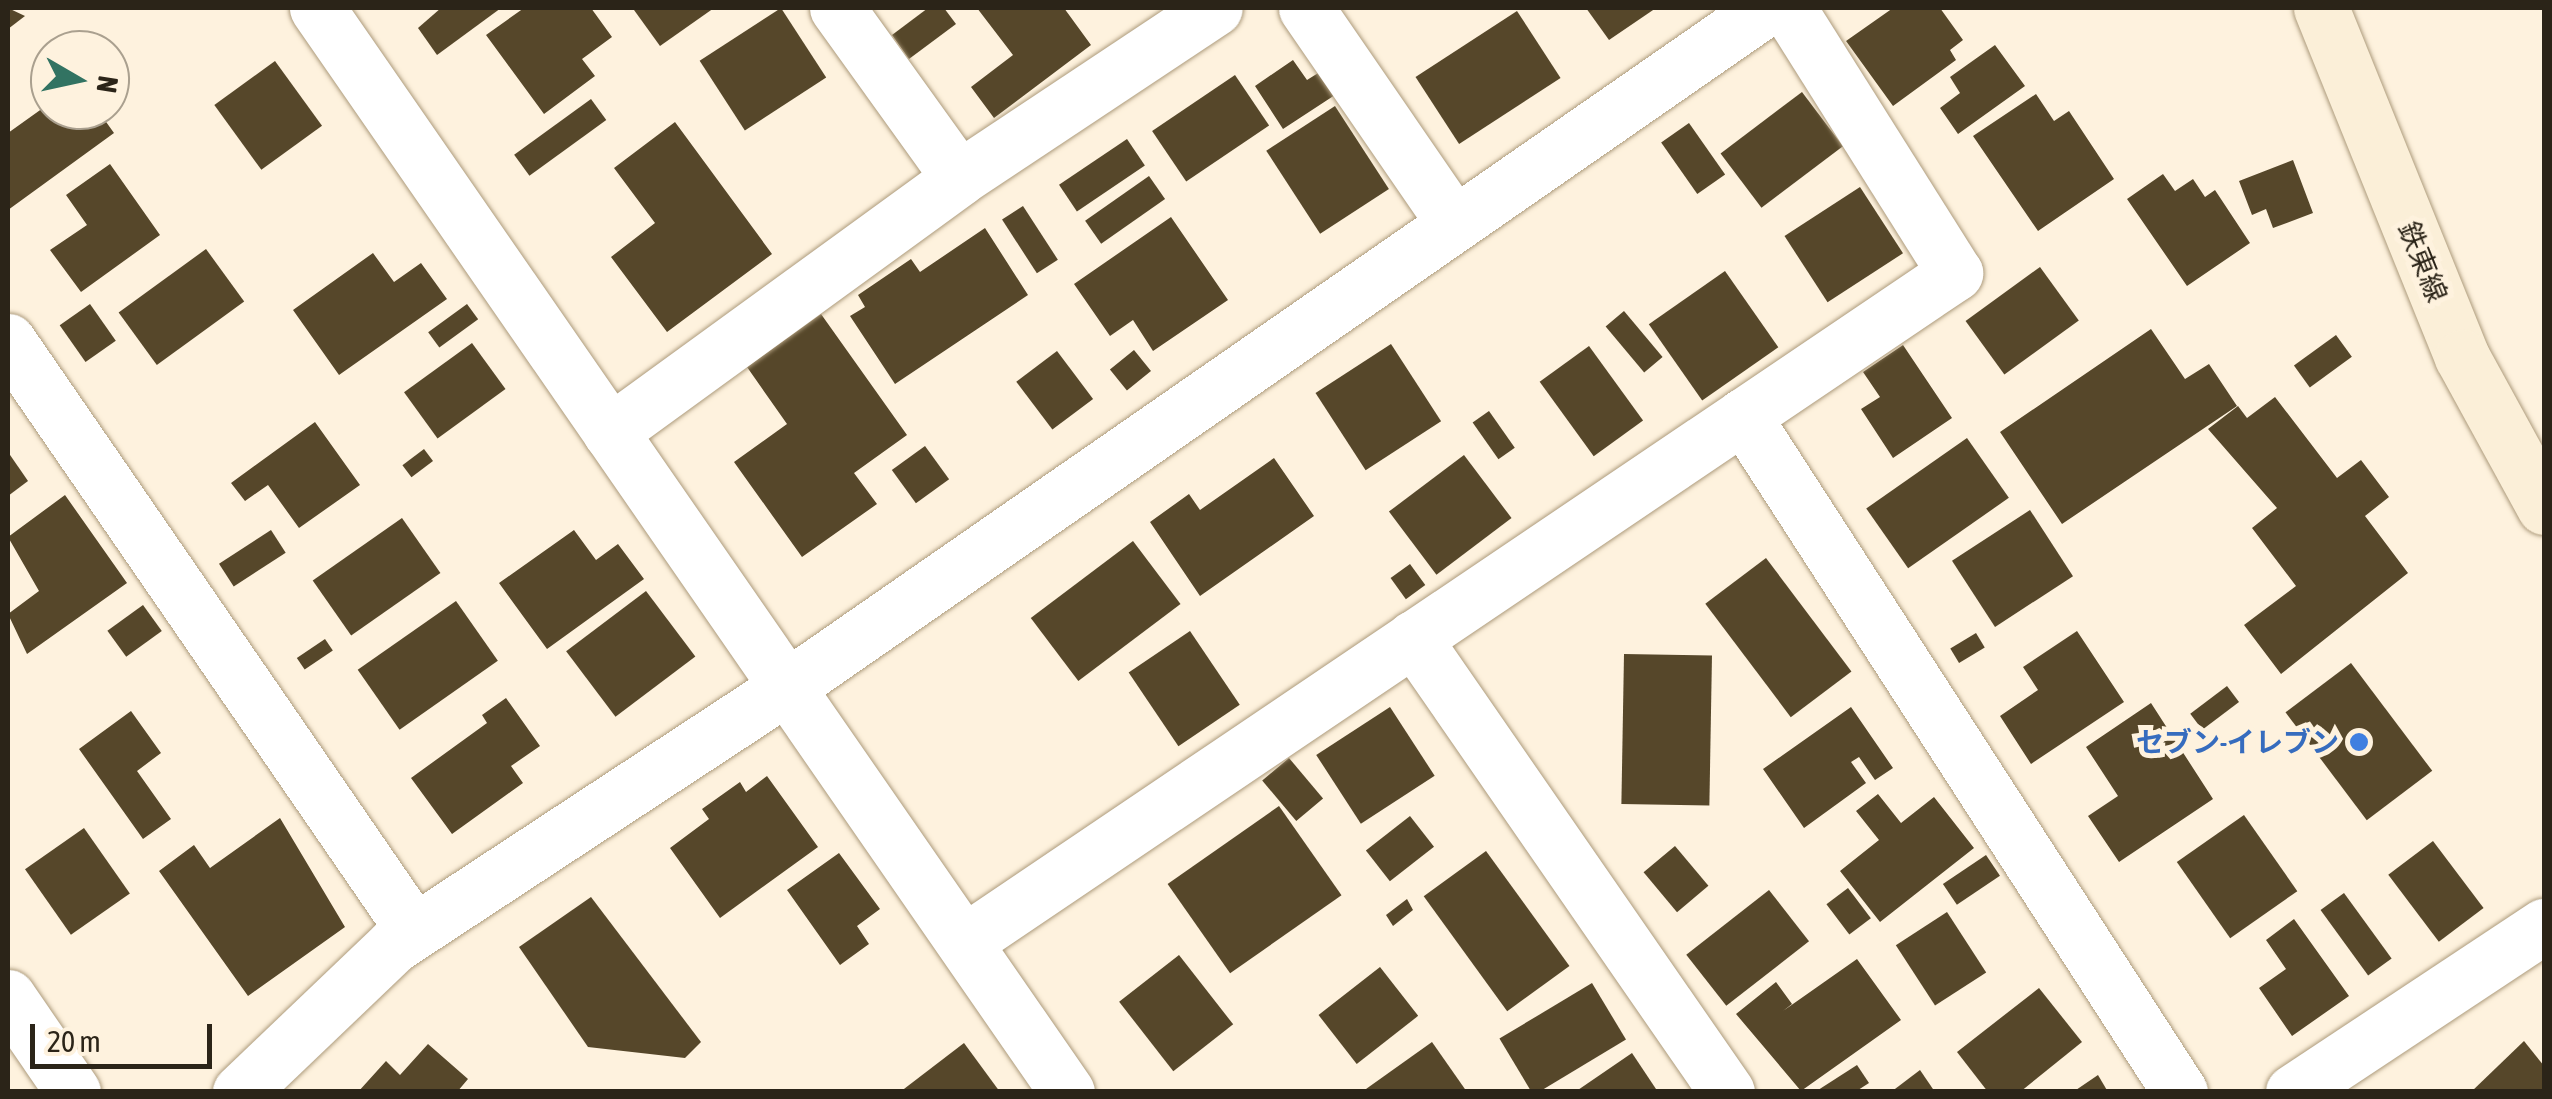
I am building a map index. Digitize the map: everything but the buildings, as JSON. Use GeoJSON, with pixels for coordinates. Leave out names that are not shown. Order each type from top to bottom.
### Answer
{"type":"FeatureCollection","features":[{"type":"Feature","properties":{"kind":"street"},"geometry":{"type":"LineString","coordinates":[[316,8],[1067,1092]]}},
{"type":"Feature","properties":{"kind":"street"},"geometry":{"type":"LineString","coordinates":[[838,8],[959,178]]}},
{"type":"Feature","properties":{"kind":"street"},"geometry":{"type":"LineString","coordinates":[[610,432],[959,178],[1214,8]]}},
{"type":"Feature","properties":{"kind":"street"},"geometry":{"type":"LineString","coordinates":[[1306,8],[1454,223]]}},
{"type":"Feature","properties":{"kind":"street"},"geometry":{"type":"LineString","coordinates":[[240,1092],[414,932],[787,688],[1766,8]]}},
{"type":"Feature","properties":{"kind":"street"},"geometry":{"type":"LineString","coordinates":[[964,942],[1956,273],[1788,8]]}},
{"type":"Feature","properties":{"kind":"street","name":"鉄東線"},"geometry":{"type":"LineString","coordinates":[[2320,8],[2462,358],[2544,507]]}},
{"type":"Feature","properties":{"kind":"street"},"geometry":{"type":"LineString","coordinates":[[8,342],[414,932]]}},
{"type":"Feature","properties":{"kind":"street"},"geometry":{"type":"LineString","coordinates":[[1743,416],[2180,1092]]}},
{"type":"Feature","properties":{"kind":"street"},"geometry":{"type":"LineString","coordinates":[[1413,638],[1726,1092]]}},
{"type":"Feature","properties":{"kind":"street"},"geometry":{"type":"LineString","coordinates":[[2293,1092],[2544,926]]}},
{"type":"Feature","properties":{"kind":"street"},"geometry":{"type":"LineString","coordinates":[[8,996],[73,1092]]}},
{"type":"Feature","properties":{"kind":"place","name":"セブン-イレブン"},"geometry":{"type":"Point","coordinates":[2359,742]}}]}
